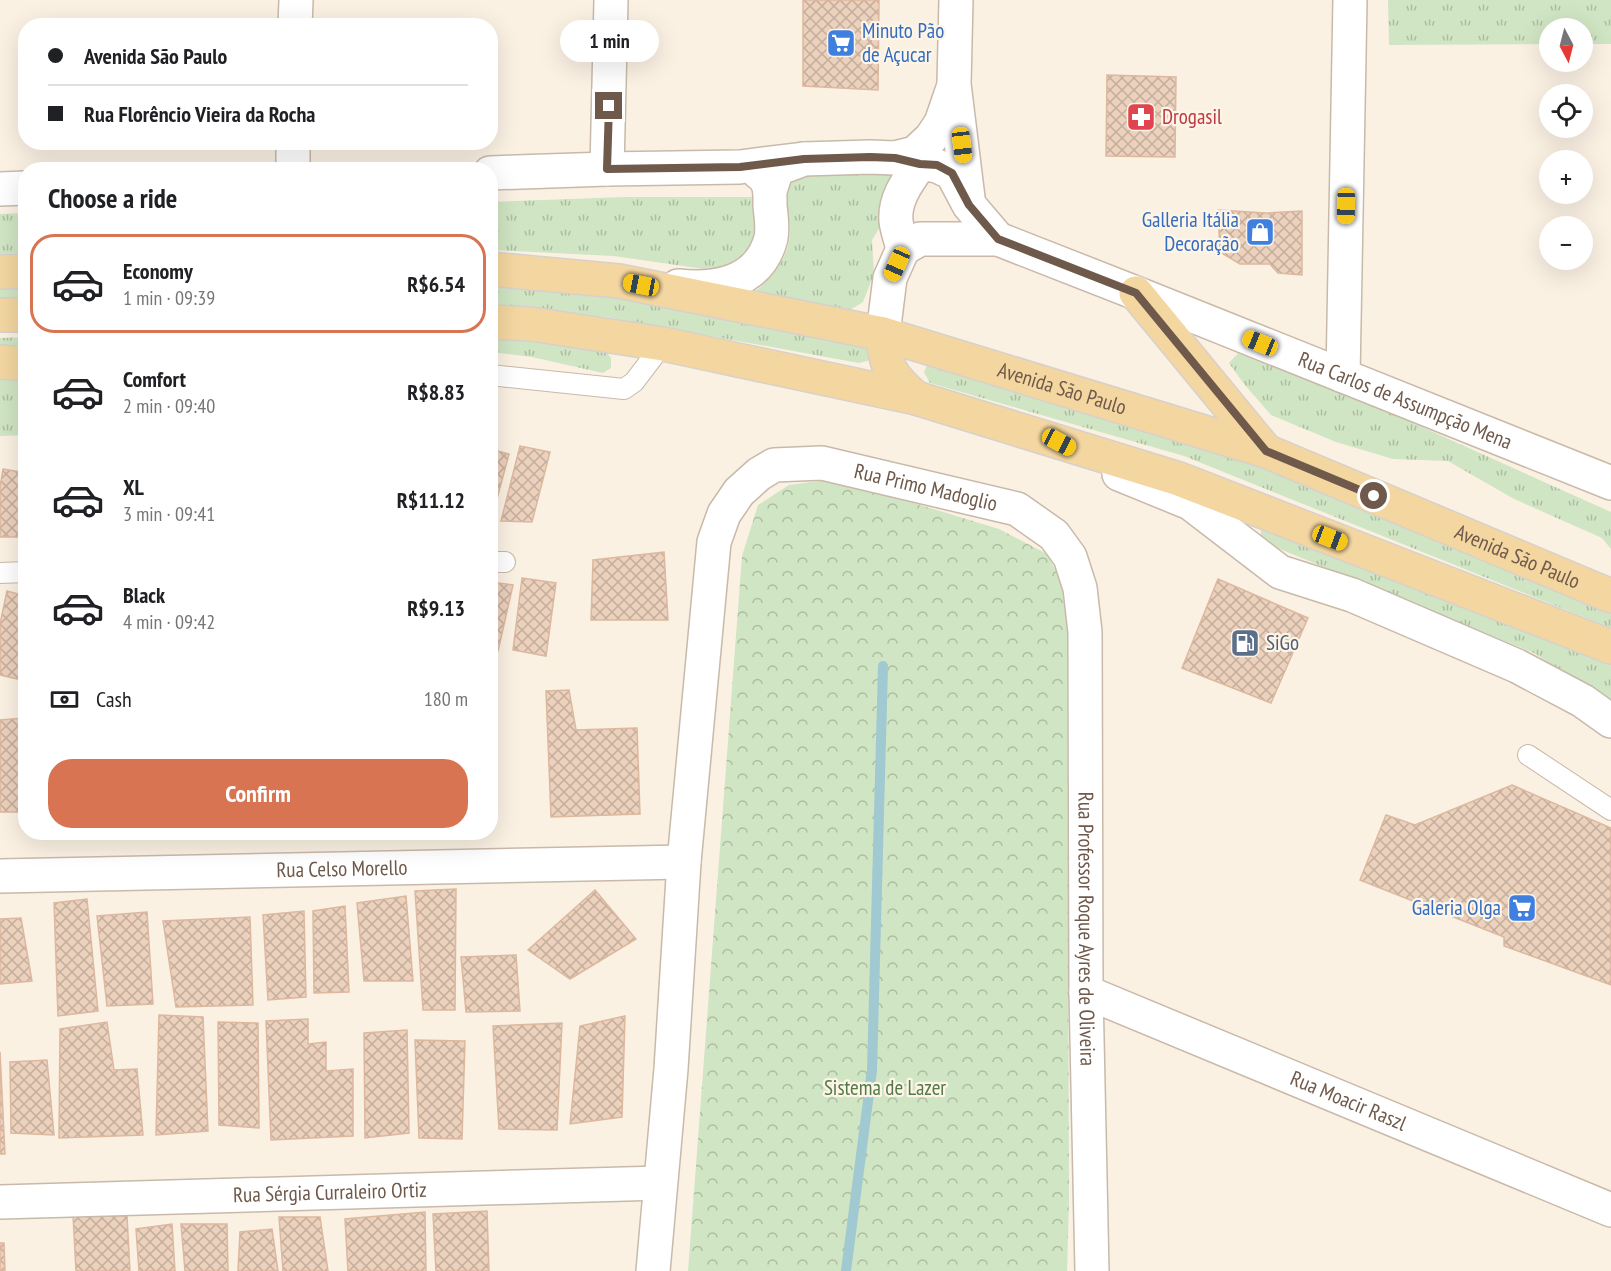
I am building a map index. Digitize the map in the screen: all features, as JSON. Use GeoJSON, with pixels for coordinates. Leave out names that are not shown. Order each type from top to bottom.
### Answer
{"type":"FeatureCollection","features":[{"type":"Feature","properties":{"kind":"main road","name":"Avenida São Paulo"},"geometry":{"type":"LineString","coordinates":[[498,270],[619,281],[883,334],[1266,451],[1611,597]]}},
{"type":"Feature","properties":{"kind":"main road"},"geometry":{"type":"LineString","coordinates":[[0,272],[18,271]]}},
{"type":"Feature","properties":{"kind":"main road"},"geometry":{"type":"LineString","coordinates":[[1136,293],[1266,451]]}},
{"type":"Feature","properties":{"kind":"main road"},"geometry":{"type":"LineString","coordinates":[[0,315],[18,315]]}},
{"type":"Feature","properties":{"kind":"main road"},"geometry":{"type":"LineString","coordinates":[[498,322],[531,324],[663,344],[916,398],[1179,479],[1611,647]]}},
{"type":"Feature","properties":{"kind":"main road"},"geometry":{"type":"LineString","coordinates":[[883,334],[884,354],[890,368],[900,384],[916,398]]}},
{"type":"Feature","properties":{"kind":"main road"},"geometry":{"type":"LineString","coordinates":[[0,363],[18,364]]}},
{"type":"Feature","properties":{"kind":"street"},"geometry":{"type":"LineString","coordinates":[[295,18],[296,0]]}},
{"type":"Feature","properties":{"kind":"street"},"geometry":{"type":"LineString","coordinates":[[607,169],[611,0]]}},
{"type":"Feature","properties":{"kind":"street"},"geometry":{"type":"LineString","coordinates":[[956,0],[954,84],[969,205]]}},
{"type":"Feature","properties":{"kind":"street"},"geometry":{"type":"LineString","coordinates":[[1343,376],[1350,0]]}},
{"type":"Feature","properties":{"kind":"street"},"geometry":{"type":"LineString","coordinates":[[903,249],[896,221],[907,161],[931,138],[941,123],[954,84]]}},
{"type":"Feature","properties":{"kind":"street"},"geometry":{"type":"LineString","coordinates":[[498,173],[740,167],[804,159],[907,161],[937,165],[952,173],[969,205],[998,239]]}},
{"type":"Feature","properties":{"kind":"street"},"geometry":{"type":"LineString","coordinates":[[770,191],[777,169],[804,159]]}},
{"type":"Feature","properties":{"kind":"street"},"geometry":{"type":"LineString","coordinates":[[619,281],[686,287],[715,287],[744,278],[763,258],[772,237],[770,191],[766,177],[756,170],[740,167]]}},
{"type":"Feature","properties":{"kind":"street"},"geometry":{"type":"LineString","coordinates":[[0,189],[18,188]]}},
{"type":"Feature","properties":{"kind":"street"},"geometry":{"type":"LineString","coordinates":[[883,334],[890,278],[903,249],[920,239],[998,239]]}},
{"type":"Feature","properties":{"kind":"street","name":"Rua Carlos de Assumpção Mena"},"geometry":{"type":"LineString","coordinates":[[998,239],[1611,483]]}},
{"type":"Feature","properties":{"kind":"street"},"geometry":{"type":"LineString","coordinates":[[1059,442],[1121,475],[1190,503],[1280,572],[1352,595],[1517,666],[1583,701],[1611,721]]}},
{"type":"Feature","properties":{"kind":"street","name":"Rua Primo Madoglio"},"geometry":{"type":"LineString","coordinates":[[653,1271],[671,1069],[684,862],[714,542],[724,514],[739,492],[759,474],[774,465],[822,463],[1017,509],[1054,535],[1070,557],[1080,588]]}},
{"type":"Feature","properties":{"kind":"street","name":"Rua Professor Roque Ayres de Oliveira"},"geometry":{"type":"LineString","coordinates":[[1080,588],[1085,632],[1086,992],[1092,1271]]}},
{"type":"Feature","properties":{"kind":"street","name":"Rua Celso Morello"},"geometry":{"type":"LineString","coordinates":[[0,876],[684,862]]}},
{"type":"Feature","properties":{"kind":"street","name":"Rua Moacir Raszl"},"geometry":{"type":"LineString","coordinates":[[1086,992],[1611,1210]]}},
{"type":"Feature","properties":{"kind":"street","name":"Rua Sérgia Curraleiro Ortiz"},"geometry":{"type":"LineString","coordinates":[[0,1202],[660,1183]]}},
{"type":"Feature","properties":{"kind":"lane"},"geometry":{"type":"LineString","coordinates":[[498,376],[624,389],[634,382],[663,344]]}},
{"type":"Feature","properties":{"kind":"lane"},"geometry":{"type":"LineString","coordinates":[[0,573],[18,572]]}},
{"type":"Feature","properties":{"kind":"lane"},"geometry":{"type":"LineString","coordinates":[[1528,755],[1611,810]]}},
{"type":"Feature","properties":{"kind":"green space"},"geometry":{"type":"Polygon","coordinates":[[[1388,0],[1611,0],[1611,44],[1593,44],[1593,18],[1539,18],[1539,44],[1389,45],[1388,0]]]}},
{"type":"Feature","properties":{"kind":"green space"},"geometry":{"type":"Polygon","coordinates":[[[878,170],[901,177],[883,222],[872,240],[874,274],[863,302],[850,310],[832,312],[752,294],[767,281],[779,265],[788,247],[790,227],[783,205],[783,186],[807,171],[878,170]]]}},
{"type":"Feature","properties":{"kind":"green space"},"geometry":{"type":"Polygon","coordinates":[[[625,197],[757,197],[761,217],[753,246],[730,266],[704,269],[614,256],[498,250],[498,202],[625,197]]]}},
{"type":"Feature","properties":{"kind":"green space"},"geometry":{"type":"Polygon","coordinates":[[[18,213],[18,253],[0,254],[0,214],[18,213]]]}},
{"type":"Feature","properties":{"kind":"green space"},"geometry":{"type":"Polygon","coordinates":[[[18,280],[18,298],[0,299],[0,281],[18,280]]]}},
{"type":"Feature","properties":{"kind":"green space"},"geometry":{"type":"Polygon","coordinates":[[[498,284],[553,287],[657,303],[876,346],[874,359],[859,363],[606,317],[498,305],[498,284]]]}},
{"type":"Feature","properties":{"kind":"green space"},"geometry":{"type":"Polygon","coordinates":[[[498,335],[605,350],[611,358],[611,368],[603,373],[532,357],[498,353],[498,335]]]}},
{"type":"Feature","properties":{"kind":"green space"},"geometry":{"type":"Polygon","coordinates":[[[18,337],[18,435],[0,436],[0,338],[18,337]]]}},
{"type":"Feature","properties":{"kind":"green space"},"geometry":{"type":"Polygon","coordinates":[[[1244,347],[1611,512],[1611,549],[1602,538],[1514,499],[1448,461],[1393,459],[1336,442],[1271,415],[1229,363],[1244,347]]]}},
{"type":"Feature","properties":{"kind":"green space"},"geometry":{"type":"Polygon","coordinates":[[[929,361],[1191,438],[1611,608],[1611,628],[1184,456],[930,383],[924,372],[929,361]]]}},
{"type":"Feature","properties":{"kind":"green space","name":"Sistema de Lazer"},"geometry":{"type":"Polygon","coordinates":[[[835,479],[999,529],[1047,554],[1067,593],[1069,1201],[1067,1271],[688,1271],[742,556],[758,505],[789,485],[835,479]]]}},
{"type":"Feature","properties":{"kind":"green space"},"geometry":{"type":"Polygon","coordinates":[[[1266,526],[1611,658],[1611,704],[1534,653],[1260,541],[1261,531],[1266,526]]]}},
{"type":"Feature","properties":{"kind":"building","name":"Minuto Pão de Açucar"},"geometry":{"type":"Polygon","coordinates":[[[803,0],[879,0],[878,90],[803,86],[803,0]]]}},
{"type":"Feature","properties":{"kind":"building","name":"Drogasil"},"geometry":{"type":"Polygon","coordinates":[[[1107,75],[1176,77],[1175,157],[1106,156],[1107,75]]]}},
{"type":"Feature","properties":{"kind":"building","name":"Galleria Itália Decoração"},"geometry":{"type":"Polygon","coordinates":[[[1218,210],[1266,213],[1302,211],[1302,275],[1278,273],[1270,264],[1240,264],[1220,252],[1218,210]]]}},
{"type":"Feature","properties":{"kind":"building"},"geometry":{"type":"Polygon","coordinates":[[[520,446],[550,452],[532,522],[501,521],[520,446]]]}},
{"type":"Feature","properties":{"kind":"building"},"geometry":{"type":"Polygon","coordinates":[[[498,451],[509,454],[498,495],[498,451]]]}},
{"type":"Feature","properties":{"kind":"building"},"geometry":{"type":"Polygon","coordinates":[[[3,469],[18,472],[18,537],[0,537],[0,487],[3,469]]]}},
{"type":"Feature","properties":{"kind":"building"},"geometry":{"type":"Polygon","coordinates":[[[664,552],[668,620],[591,620],[593,560],[664,552]]]}},
{"type":"Feature","properties":{"kind":"building"},"geometry":{"type":"Polygon","coordinates":[[[522,578],[556,583],[546,656],[513,650],[522,578]]]}},
{"type":"Feature","properties":{"kind":"building","name":"SiGo"},"geometry":{"type":"Polygon","coordinates":[[[1218,579],[1308,618],[1271,703],[1182,668],[1218,579]]]}},
{"type":"Feature","properties":{"kind":"building"},"geometry":{"type":"Polygon","coordinates":[[[498,583],[513,585],[498,651],[498,583]]]}},
{"type":"Feature","properties":{"kind":"building"},"geometry":{"type":"Polygon","coordinates":[[[7,591],[18,594],[18,679],[0,675],[0,624],[7,591]]]}},
{"type":"Feature","properties":{"kind":"building"},"geometry":{"type":"Polygon","coordinates":[[[569,690],[576,730],[637,728],[640,814],[551,817],[546,691],[569,690]]]}},
{"type":"Feature","properties":{"kind":"building"},"geometry":{"type":"Polygon","coordinates":[[[18,718],[18,812],[0,812],[0,720],[18,718]]]}},
{"type":"Feature","properties":{"kind":"building","name":"Galeria Olga"},"geometry":{"type":"Polygon","coordinates":[[[1512,785],[1611,828],[1611,985],[1504,946],[1504,937],[1360,880],[1386,815],[1415,825],[1512,785]]]}},
{"type":"Feature","properties":{"kind":"building"},"geometry":{"type":"Polygon","coordinates":[[[456,889],[455,1010],[423,1010],[415,891],[456,889]]]}},
{"type":"Feature","properties":{"kind":"building"},"geometry":{"type":"Polygon","coordinates":[[[595,890],[636,939],[570,979],[528,950],[595,890]]]}},
{"type":"Feature","properties":{"kind":"building"},"geometry":{"type":"Polygon","coordinates":[[[406,896],[413,981],[364,981],[357,903],[406,896]]]}},
{"type":"Feature","properties":{"kind":"building"},"geometry":{"type":"Polygon","coordinates":[[[87,899],[98,1011],[58,1016],[54,903],[87,899]]]}},
{"type":"Feature","properties":{"kind":"building"},"geometry":{"type":"Polygon","coordinates":[[[345,906],[349,992],[314,993],[313,911],[345,906]]]}},
{"type":"Feature","properties":{"kind":"building"},"geometry":{"type":"Polygon","coordinates":[[[304,911],[306,997],[268,1000],[263,915],[304,911]]]}},
{"type":"Feature","properties":{"kind":"building"},"geometry":{"type":"Polygon","coordinates":[[[147,912],[153,1004],[107,1006],[97,916],[147,912]]]}},
{"type":"Feature","properties":{"kind":"building"},"geometry":{"type":"Polygon","coordinates":[[[250,917],[253,1005],[176,1007],[163,921],[250,917]]]}},
{"type":"Feature","properties":{"kind":"building"},"geometry":{"type":"Polygon","coordinates":[[[21,918],[32,981],[0,984],[0,919],[21,918]]]}},
{"type":"Feature","properties":{"kind":"building"},"geometry":{"type":"Polygon","coordinates":[[[516,955],[520,1011],[466,1012],[461,957],[516,955]]]}},
{"type":"Feature","properties":{"kind":"building"},"geometry":{"type":"Polygon","coordinates":[[[159,1015],[203,1017],[208,1131],[156,1135],[159,1015]]]}},
{"type":"Feature","properties":{"kind":"building"},"geometry":{"type":"Polygon","coordinates":[[[625,1016],[622,1117],[570,1124],[580,1026],[625,1016]]]}},
{"type":"Feature","properties":{"kind":"building"},"geometry":{"type":"Polygon","coordinates":[[[308,1019],[308,1044],[326,1042],[326,1071],[353,1069],[353,1136],[271,1140],[266,1021],[308,1019]]]}},
{"type":"Feature","properties":{"kind":"building"},"geometry":{"type":"Polygon","coordinates":[[[107,1022],[114,1070],[137,1069],[143,1135],[59,1138],[60,1029],[107,1022]]]}},
{"type":"Feature","properties":{"kind":"building"},"geometry":{"type":"Polygon","coordinates":[[[218,1022],[258,1023],[259,1128],[219,1125],[218,1022]]]}},
{"type":"Feature","properties":{"kind":"building"},"geometry":{"type":"Polygon","coordinates":[[[562,1023],[557,1130],[499,1129],[493,1026],[562,1023]]]}},
{"type":"Feature","properties":{"kind":"building"},"geometry":{"type":"Polygon","coordinates":[[[407,1030],[409,1133],[365,1138],[364,1033],[407,1030]]]}},
{"type":"Feature","properties":{"kind":"building"},"geometry":{"type":"Polygon","coordinates":[[[415,1040],[465,1041],[462,1139],[419,1138],[415,1040]]]}},
{"type":"Feature","properties":{"kind":"building"},"geometry":{"type":"Polygon","coordinates":[[[0,1052],[5,1154],[0,1154],[0,1052]]]}},
{"type":"Feature","properties":{"kind":"building"},"geometry":{"type":"Polygon","coordinates":[[[47,1060],[54,1135],[11,1133],[10,1062],[47,1060]]]}},
{"type":"Feature","properties":{"kind":"building"},"geometry":{"type":"Polygon","coordinates":[[[487,1211],[489,1271],[436,1271],[433,1214],[487,1211]]]}},
{"type":"Feature","properties":{"kind":"building"},"geometry":{"type":"Polygon","coordinates":[[[425,1212],[426,1271],[348,1271],[345,1219],[425,1212]]]}},
{"type":"Feature","properties":{"kind":"building"},"geometry":{"type":"Polygon","coordinates":[[[73,1215],[127,1216],[130,1271],[76,1271],[73,1215]]]}},
{"type":"Feature","properties":{"kind":"building"},"geometry":{"type":"Polygon","coordinates":[[[279,1217],[320,1217],[328,1271],[283,1271],[279,1217]]]}},
{"type":"Feature","properties":{"kind":"building"},"geometry":{"type":"Polygon","coordinates":[[[172,1224],[175,1271],[139,1271],[136,1229],[172,1224]]]}},
{"type":"Feature","properties":{"kind":"building"},"geometry":{"type":"Polygon","coordinates":[[[181,1224],[227,1224],[228,1271],[185,1271],[181,1224]]]}},
{"type":"Feature","properties":{"kind":"building"},"geometry":{"type":"Polygon","coordinates":[[[272,1229],[278,1271],[238,1271],[240,1232],[272,1229]]]}},
{"type":"Feature","properties":{"kind":"building"},"geometry":{"type":"Polygon","coordinates":[[[0,1243],[4,1243],[5,1271],[0,1271],[0,1243]]]}},
{"type":"Feature","properties":{"kind":"waterway"},"geometry":{"type":"LineString","coordinates":[[846,1271],[872,1070],[883,666]]}},
{"type":"Feature","properties":{"kind":"place","name":"Minuto Pão de Açucar"},"geometry":{"type":"Point","coordinates":[841,43]}},
{"type":"Feature","properties":{"kind":"place","name":"Drogasil"},"geometry":{"type":"Point","coordinates":[1141,117]}},
{"type":"Feature","properties":{"kind":"place","name":"Galleria Itália Decoração"},"geometry":{"type":"Point","coordinates":[1260,232]}},
{"type":"Feature","properties":{"kind":"place","name":"SiGo"},"geometry":{"type":"Point","coordinates":[1245,643]}},
{"type":"Feature","properties":{"kind":"place","name":"Galeria Olga"},"geometry":{"type":"Point","coordinates":[1522,908]}},
{"type":"Feature","properties":{"kind":"route"},"geometry":{"type":"LineString","coordinates":[[609,106],[607,169],[740,167],[804,159],[870,157],[895,158],[920,164],[937,165],[952,173],[969,205],[998,239],[1136,293],[1266,451],[1374,496]]}}]}
